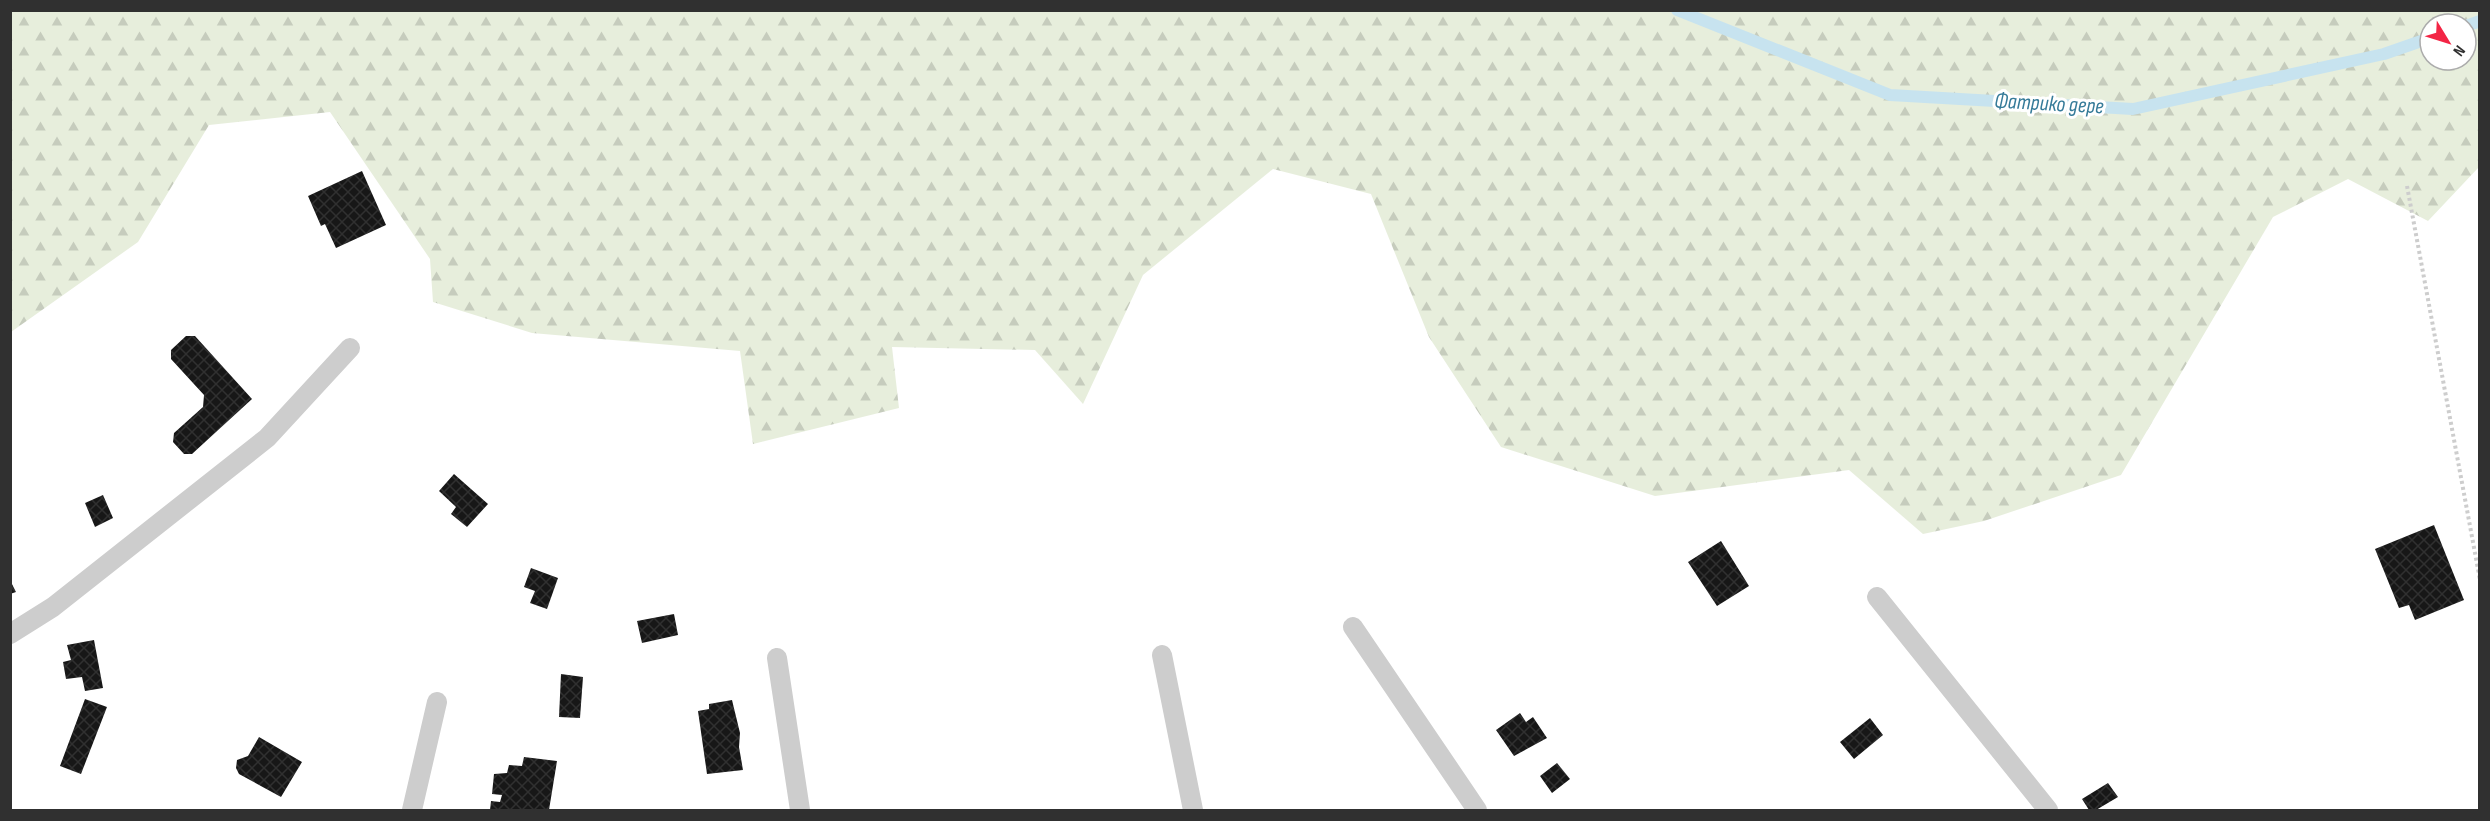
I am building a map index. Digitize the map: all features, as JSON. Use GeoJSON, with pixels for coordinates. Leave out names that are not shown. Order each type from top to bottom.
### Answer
{"type":"FeatureCollection","features":[{"type":"Feature","properties":{"kind":"lane"},"geometry":{"type":"LineString","coordinates":[[10,634],[53,607],[267,438],[350,348]]}},
{"type":"Feature","properties":{"kind":"lane"},"geometry":{"type":"LineString","coordinates":[[1876,597],[2049,810]]}},
{"type":"Feature","properties":{"kind":"lane"},"geometry":{"type":"LineString","coordinates":[[1353,627],[1477,810]]}},
{"type":"Feature","properties":{"kind":"lane"},"geometry":{"type":"LineString","coordinates":[[1162,655],[1193,810]]}},
{"type":"Feature","properties":{"kind":"lane"},"geometry":{"type":"LineString","coordinates":[[777,658],[800,810]]}},
{"type":"Feature","properties":{"kind":"lane"},"geometry":{"type":"LineString","coordinates":[[412,810],[437,702]]}},
{"type":"Feature","properties":{"kind":"path"},"geometry":{"type":"LineString","coordinates":[[2407,186],[2480,580]]}},
{"type":"Feature","properties":{"kind":"green space"},"geometry":{"type":"Polygon","coordinates":[[[11,10],[2479,11],[2479,167],[2428,221],[2348,179],[2273,217],[2121,475],[1984,521],[1923,534],[1849,470],[1655,496],[1501,447],[1429,337],[1371,194],[1273,169],[1143,275],[1083,404],[1035,350],[892,347],[899,408],[753,444],[740,351],[532,333],[433,302],[430,259],[330,112],[209,125],[138,242],[11,332],[11,10]]]}},
{"type":"Feature","properties":{"kind":"building"},"geometry":{"type":"Polygon","coordinates":[[[362,171],[386,225],[336,248],[325,224],[321,226],[308,196],[362,171]]]}},
{"type":"Feature","properties":{"kind":"building"},"geometry":{"type":"Polygon","coordinates":[[[186,336],[195,336],[252,399],[192,454],[184,454],[173,442],[174,433],[203,407],[204,395],[171,359],[171,350],[186,336]]]}},
{"type":"Feature","properties":{"kind":"building"},"geometry":{"type":"Polygon","coordinates":[[[454,474],[488,504],[467,527],[451,514],[456,507],[439,491],[454,474]]]}},
{"type":"Feature","properties":{"kind":"building"},"geometry":{"type":"Polygon","coordinates":[[[103,495],[113,518],[95,527],[85,503],[103,495]]]}},
{"type":"Feature","properties":{"kind":"building"},"geometry":{"type":"Polygon","coordinates":[[[2434,525],[2464,600],[2415,620],[2409,605],[2399,608],[2375,549],[2434,525]]]}},
{"type":"Feature","properties":{"kind":"building"},"geometry":{"type":"Polygon","coordinates":[[[1721,541],[1749,586],[1717,606],[1688,562],[1721,541]]]}},
{"type":"Feature","properties":{"kind":"building"},"geometry":{"type":"Polygon","coordinates":[[[531,568],[558,578],[547,609],[530,603],[535,591],[524,587],[531,568]]]}},
{"type":"Feature","properties":{"kind":"building"},"geometry":{"type":"Polygon","coordinates":[[[10,580],[16,592],[10,594],[10,580]]]}},
{"type":"Feature","properties":{"kind":"building"},"geometry":{"type":"Polygon","coordinates":[[[674,614],[678,635],[642,643],[637,621],[674,614]]]}},
{"type":"Feature","properties":{"kind":"building"},"geometry":{"type":"Polygon","coordinates":[[[94,640],[103,688],[85,691],[82,677],[66,679],[63,662],[71,660],[67,645],[94,640]]]}},
{"type":"Feature","properties":{"kind":"building"},"geometry":{"type":"Polygon","coordinates":[[[561,674],[583,677],[580,718],[559,717],[561,674]]]}},
{"type":"Feature","properties":{"kind":"building"},"geometry":{"type":"Polygon","coordinates":[[[85,699],[107,707],[81,774],[60,766],[85,699]]]}},
{"type":"Feature","properties":{"kind":"building"},"geometry":{"type":"Polygon","coordinates":[[[732,700],[740,733],[739,747],[743,770],[707,774],[698,711],[709,709],[709,704],[732,700]]]}},
{"type":"Feature","properties":{"kind":"building"},"geometry":{"type":"Polygon","coordinates":[[[1520,713],[1526,722],[1533,717],[1547,738],[1514,756],[1496,730],[1520,713]]]}},
{"type":"Feature","properties":{"kind":"building"},"geometry":{"type":"Polygon","coordinates":[[[1870,718],[1883,735],[1854,759],[1840,742],[1870,718]]]}},
{"type":"Feature","properties":{"kind":"building"},"geometry":{"type":"Polygon","coordinates":[[[259,737],[302,762],[281,797],[239,774],[236,768],[237,760],[248,756],[259,737]]]}},
{"type":"Feature","properties":{"kind":"building"},"geometry":{"type":"Polygon","coordinates":[[[524,757],[557,761],[549,810],[490,810],[491,801],[500,802],[502,795],[492,794],[494,774],[507,773],[509,765],[522,766],[524,757]]]}},
{"type":"Feature","properties":{"kind":"building"},"geometry":{"type":"Polygon","coordinates":[[[1557,763],[1570,779],[1552,793],[1540,776],[1557,763]]]}},
{"type":"Feature","properties":{"kind":"building"},"geometry":{"type":"Polygon","coordinates":[[[2108,783],[2118,797],[2096,810],[2089,810],[2082,799],[2108,783]]]}},
{"type":"Feature","properties":{"kind":"waterway","name":"Фатрико дере"},"geometry":{"type":"LineString","coordinates":[[1677,10],[1890,95],[2133,109],[2384,54],[2418,42]]}}]}
